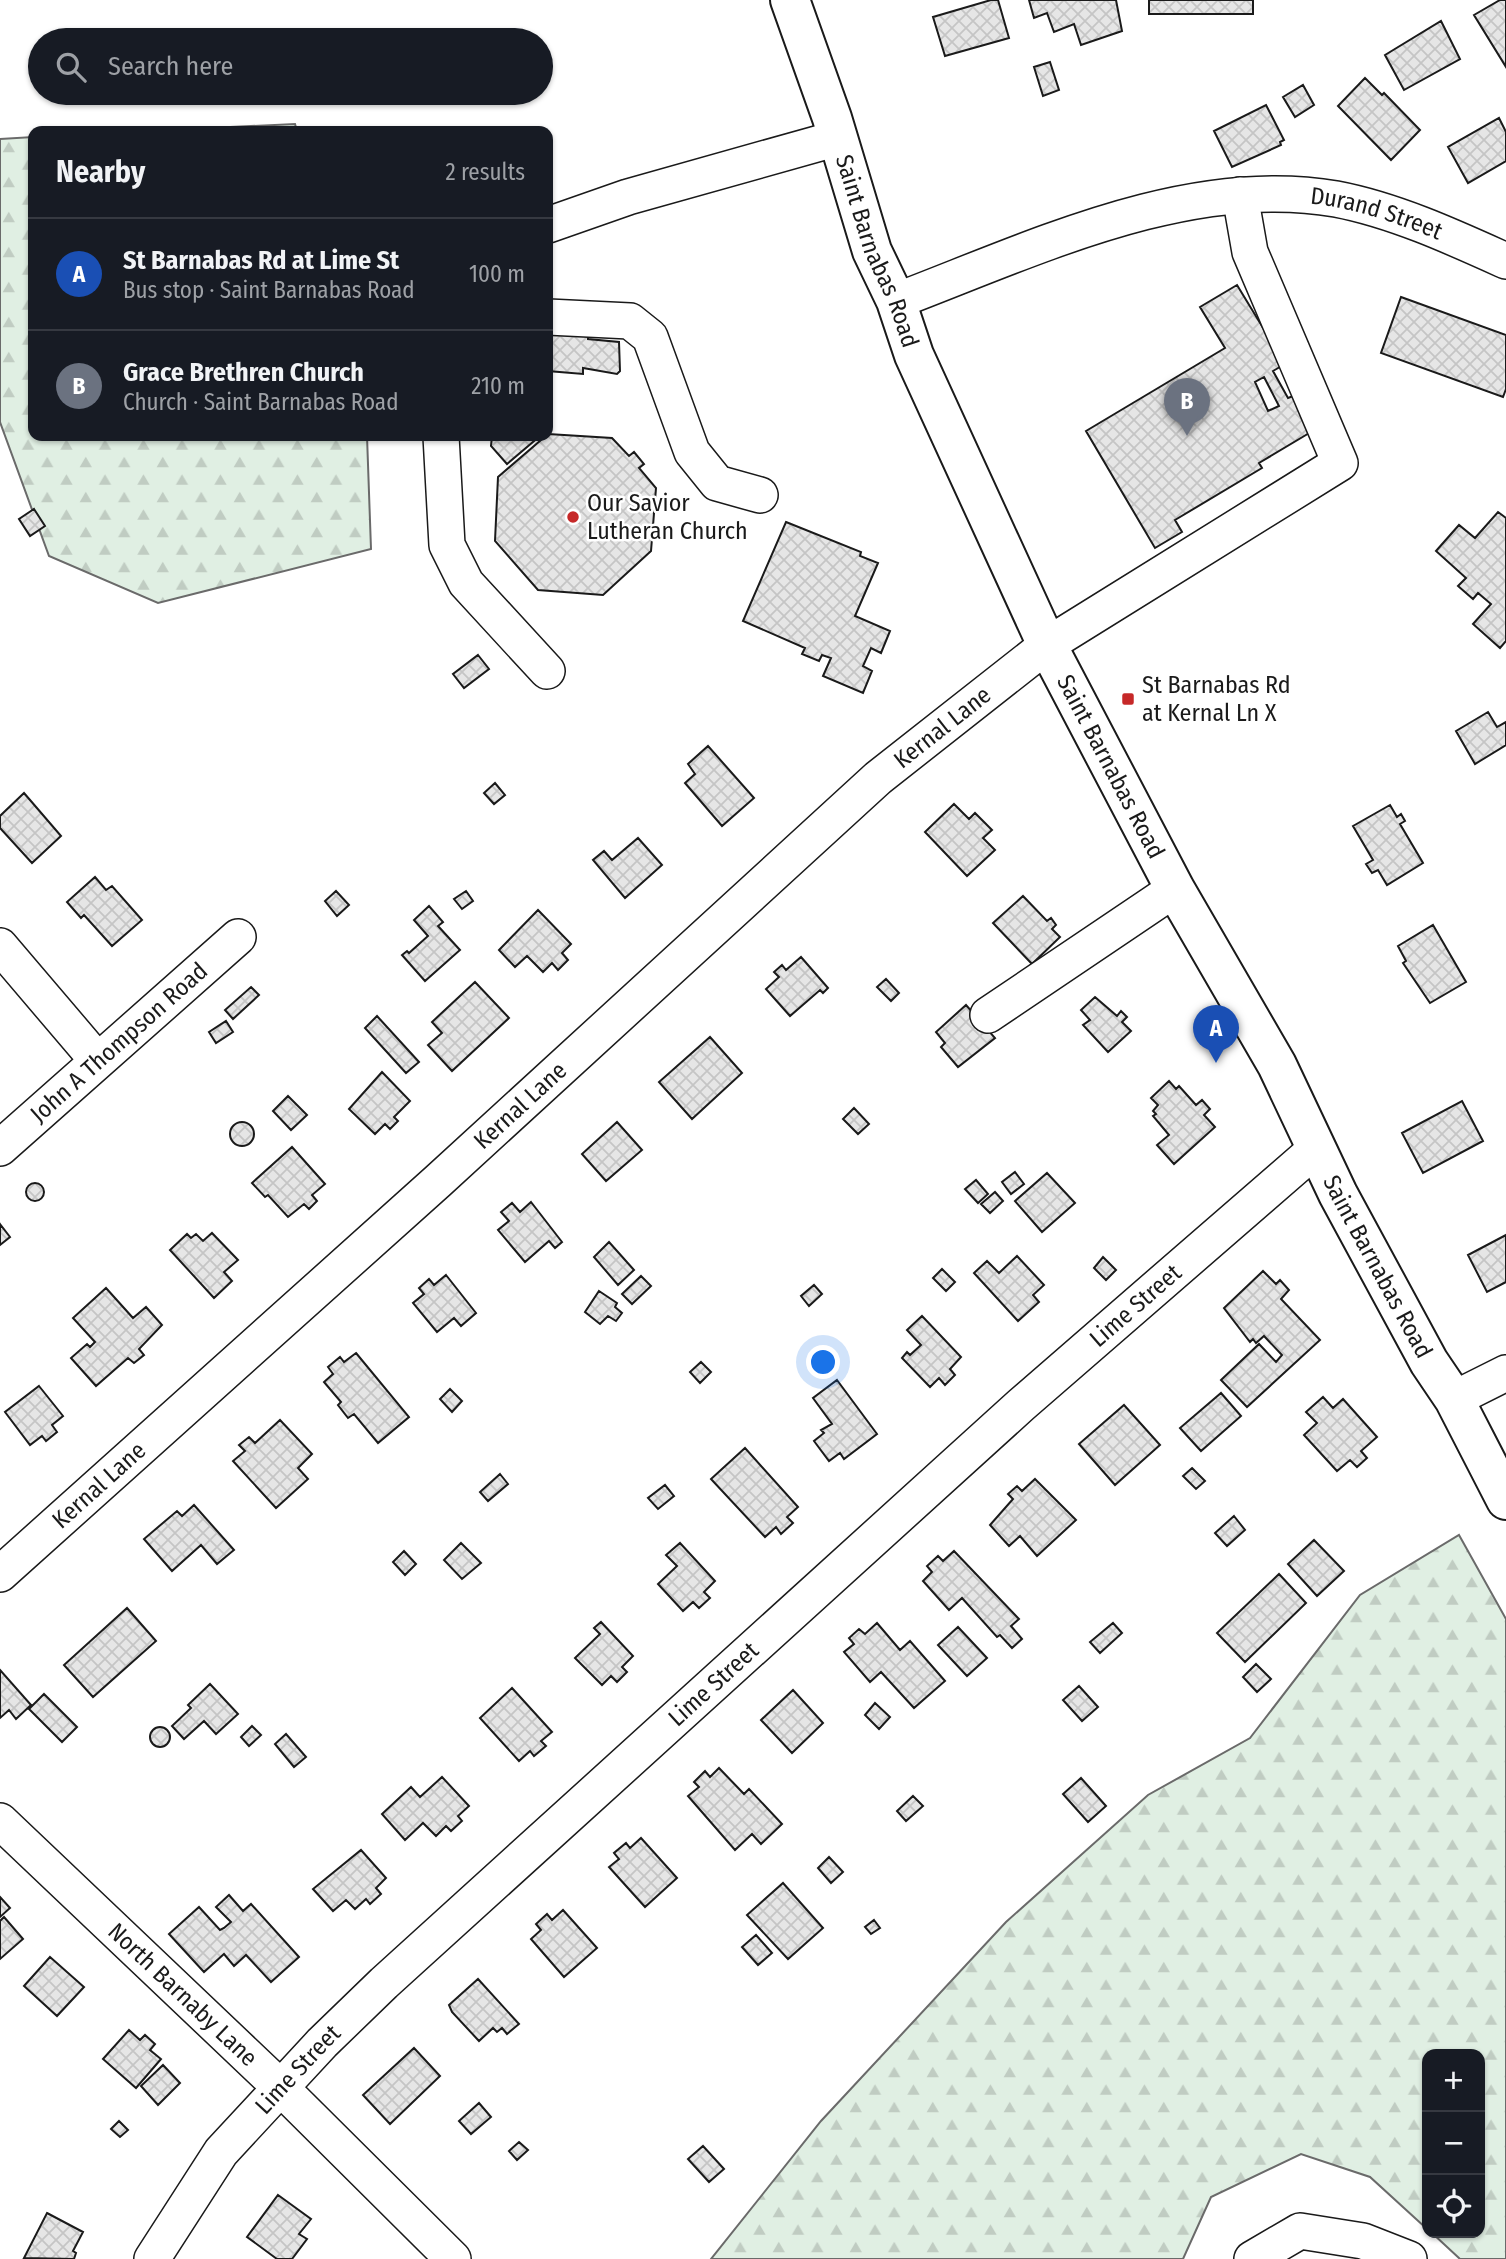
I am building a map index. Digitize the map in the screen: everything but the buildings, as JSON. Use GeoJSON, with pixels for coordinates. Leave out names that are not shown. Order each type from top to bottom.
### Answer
{"type":"FeatureCollection","features":[{"type":"Feature","properties":{"kind":"main road","name":"Saint Barnabas Road"},"geometry":{"type":"LineString","coordinates":[[790,0],[838,138],[872,251],[896,301],[914,355],[1047,645],[1175,889],[1277,1065],[1338,1194],[1429,1362],[1454,1399],[1506,1500]]}},
{"type":"Feature","properties":{"kind":"street"},"geometry":{"type":"LineString","coordinates":[[553,223],[628,197],[838,138]]}},
{"type":"Feature","properties":{"kind":"street","name":"Durand Street"},"geometry":{"type":"LineString","coordinates":[[896,301],[1101,224],[1163,208],[1240,195],[1290,194],[1338,200],[1414,224],[1506,261]]}},
{"type":"Feature","properties":{"kind":"street","name":"Kernal Lane"},"geometry":{"type":"LineString","coordinates":[[0,1574],[438,1181],[878,778],[1047,645],[1340,463],[1250,252],[1240,195]]}},
{"type":"Feature","properties":{"kind":"street"},"geometry":{"type":"LineString","coordinates":[[553,317],[630,321],[650,337],[692,453],[717,483],[760,495]]}},
{"type":"Feature","properties":{"kind":"street"},"geometry":{"type":"LineString","coordinates":[[441,441],[447,545],[466,583],[547,671]]}},
{"type":"Feature","properties":{"kind":"street"},"geometry":{"type":"LineString","coordinates":[[988,1015],[1175,889]]}},
{"type":"Feature","properties":{"kind":"street","name":"John A Thompson Road"},"geometry":{"type":"LineString","coordinates":[[0,1148],[238,937]]}},
{"type":"Feature","properties":{"kind":"street"},"geometry":{"type":"LineString","coordinates":[[0,946],[97,1060]]}},
{"type":"Feature","properties":{"kind":"street","name":"Lime Street"},"geometry":{"type":"LineString","coordinates":[[152,2259],[221,2152],[322,2043],[461,1912],[1011,1415],[1317,1148]]}},
{"type":"Feature","properties":{"kind":"street"},"geometry":{"type":"LineString","coordinates":[[1454,1399],[1506,1373]]}},
{"type":"Feature","properties":{"kind":"street","name":"North Barnaby Lane"},"geometry":{"type":"LineString","coordinates":[[0,1821],[282,2089],[453,2259]]}},
{"type":"Feature","properties":{"kind":"street"},"geometry":{"type":"LineString","coordinates":[[1252,2259],[1300,2231],[1363,2241],[1409,2259]]}},
{"type":"Feature","properties":{"kind":"green space"},"geometry":{"type":"Polygon","coordinates":[[[295,124],[296,126],[253,126],[295,124]]]}},
{"type":"Feature","properties":{"kind":"green space"},"geometry":{"type":"Polygon","coordinates":[[[28,137],[28,441],[367,441],[371,549],[158,603],[49,556],[0,422],[0,139],[28,137]]]}},
{"type":"Feature","properties":{"kind":"green space"},"geometry":{"type":"Polygon","coordinates":[[[1459,1535],[1506,1619],[1506,2259],[1460,2259],[1437,2238],[1485,2238],[1485,2049],[1422,2049],[1422,2224],[1370,2177],[1301,2154],[1211,2197],[1183,2259],[711,2259],[821,2121],[1006,1922],[1148,1795],[1250,1738],[1360,1595],[1459,1535]]]}},
{"type":"Feature","properties":{"kind":"place","name":"Grace Brethren Church"},"geometry":{"type":"Point","coordinates":[1187,436]}},
{"type":"Feature","properties":{"kind":"place","name":"Our Savior Lutheran Church"},"geometry":{"type":"Point","coordinates":[573,517]}},
{"type":"Feature","properties":{"kind":"place","name":"St Barnabas Rd at Kernal Ln X"},"geometry":{"type":"Point","coordinates":[1128,699]}},
{"type":"Feature","properties":{"kind":"place","name":"St Barnabas Rd at Lime St"},"geometry":{"type":"Point","coordinates":[1216,1063]}}]}
